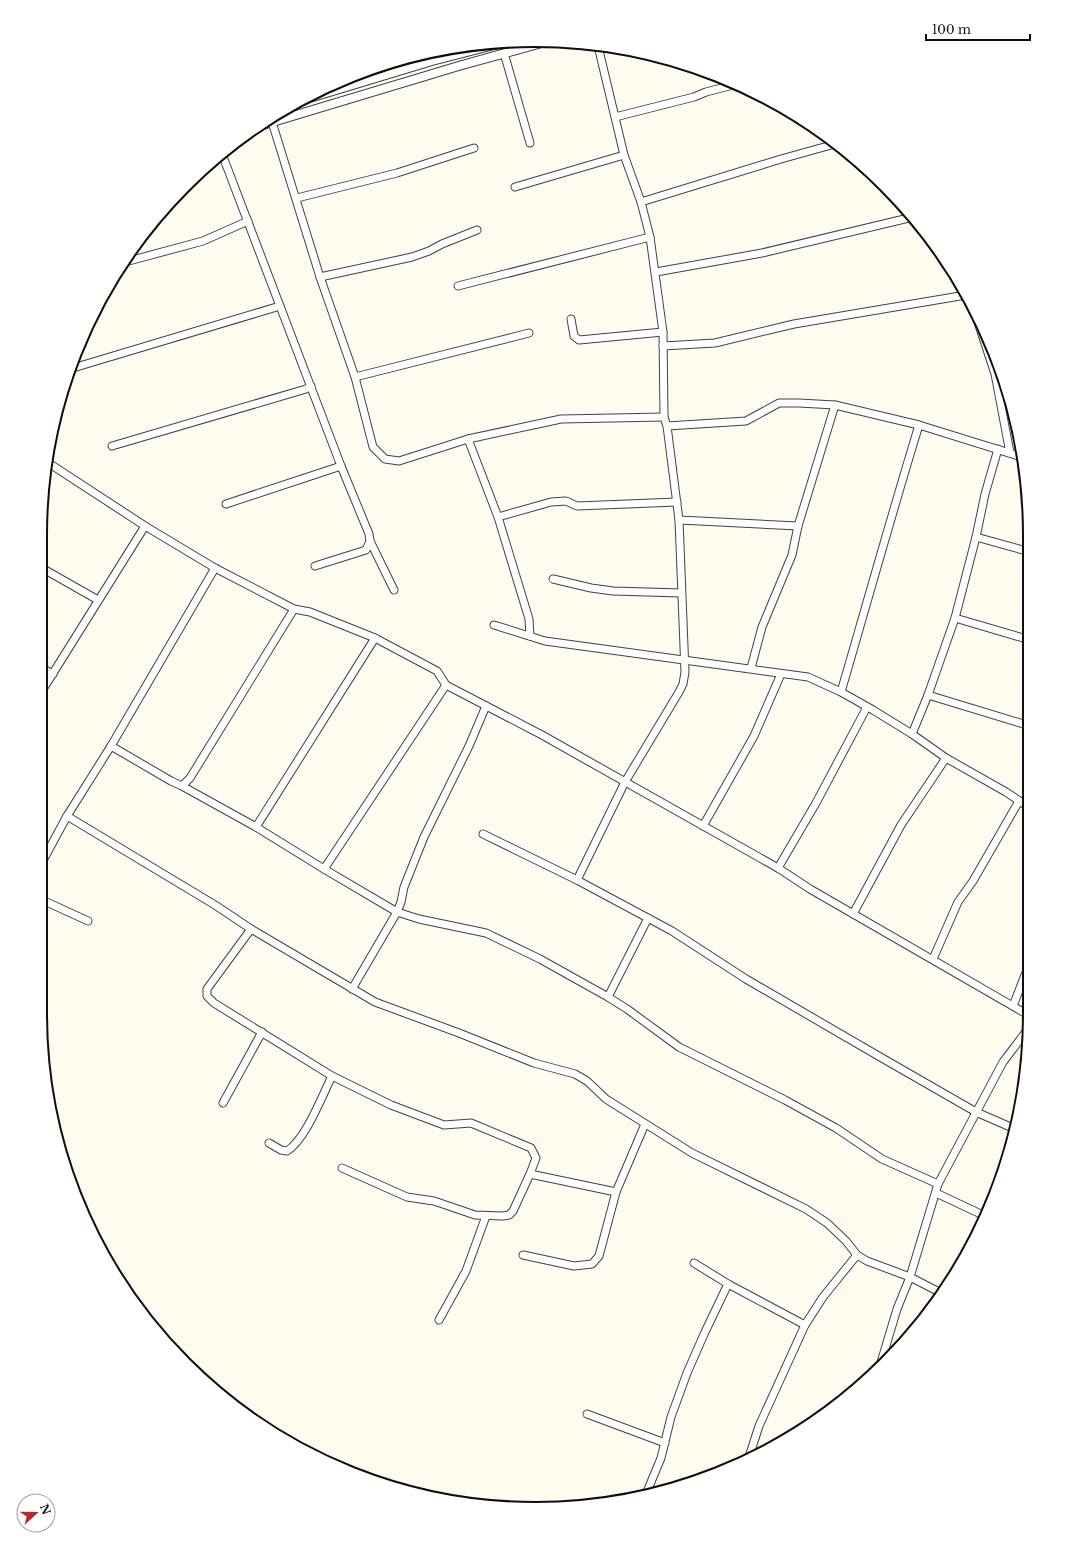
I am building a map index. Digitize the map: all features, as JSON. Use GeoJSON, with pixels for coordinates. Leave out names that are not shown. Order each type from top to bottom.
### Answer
{"type":"FeatureCollection","features":[{"type":"Feature","properties":{"kind":"street"},"geometry":{"type":"LineString","coordinates":[[278,120],[525,47]]}},
{"type":"Feature","properties":{"kind":"street"},"geometry":{"type":"LineString","coordinates":[[577,880],[625,782],[679,692],[684,678],[679,520],[668,426],[664,417],[663,332],[656,272],[648,224],[624,155],[599,51]]}},
{"type":"Feature","properties":{"kind":"street"},"geometry":{"type":"LineString","coordinates":[[332,91],[458,53]]}},
{"type":"Feature","properties":{"kind":"street"},"geometry":{"type":"LineString","coordinates":[[504,53],[530,142]]}},
{"type":"Feature","properties":{"kind":"street"},"geometry":{"type":"LineString","coordinates":[[615,117],[694,97],[727,86]]}},
{"type":"Feature","properties":{"kind":"street"},"geometry":{"type":"LineString","coordinates":[[273,124],[297,198],[320,277],[355,377],[373,446],[385,459],[399,461],[468,439],[560,419],[664,417]]}},
{"type":"Feature","properties":{"kind":"street"},"geometry":{"type":"LineString","coordinates":[[641,202],[829,146]]}},
{"type":"Feature","properties":{"kind":"street"},"geometry":{"type":"LineString","coordinates":[[297,198],[397,173],[474,148]]}},
{"type":"Feature","properties":{"kind":"street"},"geometry":{"type":"LineString","coordinates":[[515,187],[624,155]]}},
{"type":"Feature","properties":{"kind":"street"},"geometry":{"type":"LineString","coordinates":[[224,159],[341,466],[369,534],[370,541],[394,590]]}},
{"type":"Feature","properties":{"kind":"street"},"geometry":{"type":"LineString","coordinates":[[656,272],[762,253],[906,219]]}},
{"type":"Feature","properties":{"kind":"street"},"geometry":{"type":"LineString","coordinates":[[132,260],[203,241],[248,221]]}},
{"type":"Feature","properties":{"kind":"street"},"geometry":{"type":"LineString","coordinates":[[320,277],[412,257],[477,230]]}},
{"type":"Feature","properties":{"kind":"street"},"geometry":{"type":"LineString","coordinates":[[458,286],[650,237]]}},
{"type":"Feature","properties":{"kind":"street"},"geometry":{"type":"LineString","coordinates":[[663,346],[715,343],[794,324],[961,296]]}},
{"type":"Feature","properties":{"kind":"street"},"geometry":{"type":"LineString","coordinates":[[77,367],[280,306]]}},
{"type":"Feature","properties":{"kind":"street"},"geometry":{"type":"LineString","coordinates":[[571,319],[574,336],[579,340],[663,332]]}},
{"type":"Feature","properties":{"kind":"street"},"geometry":{"type":"LineString","coordinates":[[355,377],[529,333]]}},
{"type":"Feature","properties":{"kind":"street"},"geometry":{"type":"LineString","coordinates":[[997,377],[1010,453]]}},
{"type":"Feature","properties":{"kind":"street"},"geometry":{"type":"LineString","coordinates":[[112,446],[306,389],[311,386]]}},
{"type":"Feature","properties":{"kind":"street"},"geometry":{"type":"LineString","coordinates":[[668,426],[746,421],[779,403],[835,405],[919,425],[1016,455]]}},
{"type":"Feature","properties":{"kind":"street"},"geometry":{"type":"LineString","coordinates":[[751,668],[762,627],[792,555],[798,526],[835,405]]}},
{"type":"Feature","properties":{"kind":"street"},"geometry":{"type":"LineString","coordinates":[[841,692],[919,425]]}},
{"type":"Feature","properties":{"kind":"street"},"geometry":{"type":"LineString","coordinates":[[468,439],[498,517],[529,619],[530,636]]}},
{"type":"Feature","properties":{"kind":"street"},"geometry":{"type":"LineString","coordinates":[[912,734],[928,695],[955,618],[976,537],[985,494],[998,449]]}},
{"type":"Feature","properties":{"kind":"street"},"geometry":{"type":"LineString","coordinates":[[52,465],[145,526],[214,568],[294,610],[310,612],[375,638],[437,671],[446,685],[542,735],[778,868],[810,889],[1023,1012]]}},
{"type":"Feature","properties":{"kind":"street"},"geometry":{"type":"LineString","coordinates":[[226,504],[341,466]]}},
{"type":"Feature","properties":{"kind":"street"},"geometry":{"type":"LineString","coordinates":[[498,517],[559,501],[566,501],[577,506],[677,502]]}},
{"type":"Feature","properties":{"kind":"street"},"geometry":{"type":"LineString","coordinates":[[679,520],[798,526]]}},
{"type":"Feature","properties":{"kind":"street"},"geometry":{"type":"LineString","coordinates":[[47,683],[145,526]]}},
{"type":"Feature","properties":{"kind":"street"},"geometry":{"type":"LineString","coordinates":[[976,537],[1023,550]]}},
{"type":"Feature","properties":{"kind":"street"},"geometry":{"type":"LineString","coordinates":[[315,566],[366,550],[370,541]]}},
{"type":"Feature","properties":{"kind":"street"},"geometry":{"type":"LineString","coordinates":[[47,853],[67,816],[111,746],[214,568]]}},
{"type":"Feature","properties":{"kind":"street"},"geometry":{"type":"LineString","coordinates":[[47,571],[98,600]]}},
{"type":"Feature","properties":{"kind":"street"},"geometry":{"type":"LineString","coordinates":[[553,579],[591,588],[613,591],[681,594]]}},
{"type":"Feature","properties":{"kind":"street"},"geometry":{"type":"LineString","coordinates":[[182,786],[190,778],[294,610]]}},
{"type":"Feature","properties":{"kind":"street"},"geometry":{"type":"LineString","coordinates":[[955,618],[1023,638]]}},
{"type":"Feature","properties":{"kind":"street"},"geometry":{"type":"LineString","coordinates":[[494,625],[545,642],[751,668],[781,674],[808,676],[867,707],[912,734],[946,758],[1006,792],[1023,804]]}},
{"type":"Feature","properties":{"kind":"street"},"geometry":{"type":"LineString","coordinates":[[256,827],[375,638]]}},
{"type":"Feature","properties":{"kind":"street"},"geometry":{"type":"LineString","coordinates":[[47,671],[53,674]]}},
{"type":"Feature","properties":{"kind":"street"},"geometry":{"type":"LineString","coordinates":[[703,826],[754,736],[781,674]]}},
{"type":"Feature","properties":{"kind":"street"},"geometry":{"type":"LineString","coordinates":[[324,869],[446,685]]}},
{"type":"Feature","properties":{"kind":"street"},"geometry":{"type":"LineString","coordinates":[[928,695],[1023,724]]}},
{"type":"Feature","properties":{"kind":"street"},"geometry":{"type":"LineString","coordinates":[[352,989],[397,912],[404,887],[424,837],[469,746],[486,706]]}},
{"type":"Feature","properties":{"kind":"street"},"geometry":{"type":"LineString","coordinates":[[778,868],[816,803],[867,707]]}},
{"type":"Feature","properties":{"kind":"street"},"geometry":{"type":"LineString","coordinates":[[111,746],[170,781],[182,786],[256,827],[397,912],[419,919],[486,933],[540,959],[627,1009],[679,1047],[785,1100],[855,1140],[882,1159],[938,1184]]}},
{"type":"Feature","properties":{"kind":"street"},"geometry":{"type":"LineString","coordinates":[[853,914],[901,825],[946,758]]}},
{"type":"Feature","properties":{"kind":"street"},"geometry":{"type":"LineString","coordinates":[[933,959],[958,902],[973,881],[1019,801]]}},
{"type":"Feature","properties":{"kind":"street"},"geometry":{"type":"LineString","coordinates":[[67,816],[216,905],[251,929],[375,1002],[534,1063],[575,1074],[587,1082],[606,1099],[692,1153],[806,1209],[828,1223],[846,1241],[857,1255],[910,1277],[937,1291]]}},
{"type":"Feature","properties":{"kind":"street"},"geometry":{"type":"LineString","coordinates":[[483,834],[577,880],[672,930],[746,979],[976,1112],[1009,1127]]}},
{"type":"Feature","properties":{"kind":"street"},"geometry":{"type":"LineString","coordinates":[[47,902],[88,921]]}},
{"type":"Feature","properties":{"kind":"street"},"geometry":{"type":"LineString","coordinates":[[608,997],[648,918]]}},
{"type":"Feature","properties":{"kind":"street"},"geometry":{"type":"LineString","coordinates":[[251,929],[207,989],[207,996],[214,1003],[332,1076],[391,1105],[444,1125],[471,1123],[531,1148],[536,1158],[513,1211],[509,1215],[503,1216],[475,1215],[434,1201],[407,1197],[342,1168]]}},
{"type":"Feature","properties":{"kind":"street"},"geometry":{"type":"LineString","coordinates":[[1013,1006],[1023,980]]}},
{"type":"Feature","properties":{"kind":"street"},"geometry":{"type":"LineString","coordinates":[[223,1103],[262,1032]]}},
{"type":"Feature","properties":{"kind":"street"},"geometry":{"type":"LineString","coordinates":[[887,1352],[897,1309],[910,1277],[938,1184],[1003,1062],[1022,1037]]}},
{"type":"Feature","properties":{"kind":"street"},"geometry":{"type":"LineString","coordinates":[[269,1144],[281,1150],[287,1151],[294,1147],[303,1134],[332,1076]]}},
{"type":"Feature","properties":{"kind":"street"},"geometry":{"type":"LineString","coordinates":[[523,1255],[574,1266],[592,1264],[599,1256],[616,1192],[645,1124]]}},
{"type":"Feature","properties":{"kind":"street"},"geometry":{"type":"LineString","coordinates":[[530,1174],[616,1192]]}},
{"type":"Feature","properties":{"kind":"street"},"geometry":{"type":"LineString","coordinates":[[936,1193],[980,1214]]}},
{"type":"Feature","properties":{"kind":"street"},"geometry":{"type":"LineString","coordinates":[[439,1320],[466,1271],[486,1216]]}},
{"type":"Feature","properties":{"kind":"street"},"geometry":{"type":"LineString","coordinates":[[751,1452],[759,1426],[805,1325],[823,1297],[857,1255]]}},
{"type":"Feature","properties":{"kind":"street"},"geometry":{"type":"LineString","coordinates":[[694,1263],[728,1284],[805,1325]]}},
{"type":"Feature","properties":{"kind":"street"},"geometry":{"type":"LineString","coordinates":[[648,1488],[661,1458],[671,1417],[687,1373],[728,1284]]}},
{"type":"Feature","properties":{"kind":"street"},"geometry":{"type":"LineString","coordinates":[[587,1414],[665,1443]]}}]}
